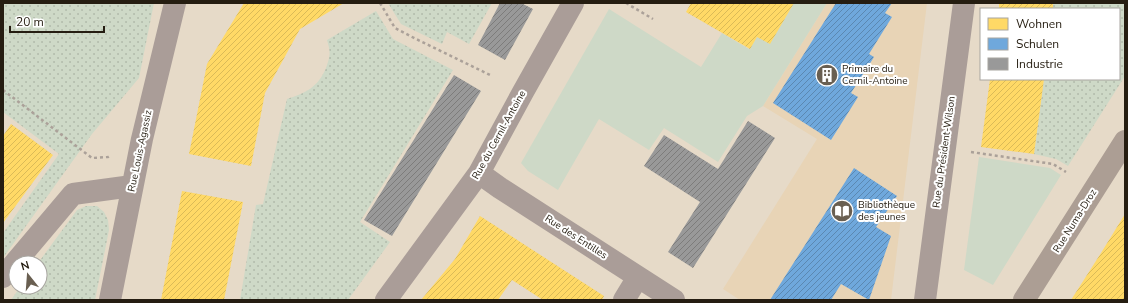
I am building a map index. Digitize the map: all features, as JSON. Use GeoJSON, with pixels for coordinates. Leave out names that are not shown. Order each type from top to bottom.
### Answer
{"type":"FeatureCollection","features":[{"type":"Feature","properties":{"kind":"main road","name":"Rue Numa-Droz"},"geometry":{"type":"LineString","coordinates":[[1024,300],[1125,141]]}},
{"type":"Feature","properties":{"kind":"street","name":"Rue Louis-Agassiz"},"geometry":{"type":"LineString","coordinates":[[110,300],[132,186],[175,3]]}},
{"type":"Feature","properties":{"kind":"street","name":"Rue du Cernil-Antoine"},"geometry":{"type":"LineString","coordinates":[[386,300],[479,173],[573,3]]}},
{"type":"Feature","properties":{"kind":"street","name":"Rue du Président-Wilson"},"geometry":{"type":"LineString","coordinates":[[925,300],[964,3]]}},
{"type":"Feature","properties":{"kind":"street","name":"Rue des Entilles"},"geometry":{"type":"LineString","coordinates":[[479,173],[674,300]]}},
{"type":"Feature","properties":{"kind":"street"},"geometry":{"type":"LineString","coordinates":[[3,277],[73,194],[132,186]]}},
{"type":"Feature","properties":{"kind":"street"},"geometry":{"type":"LineString","coordinates":[[624,300],[638,277]]}},
{"type":"Feature","properties":{"kind":"path"},"geometry":{"type":"LineString","coordinates":[[380,3],[395,28],[490,75]]}},
{"type":"Feature","properties":{"kind":"path"},"geometry":{"type":"LineString","coordinates":[[626,3],[653,19]]}},
{"type":"Feature","properties":{"kind":"path"},"geometry":{"type":"LineString","coordinates":[[3,90],[81,149]]}},
{"type":"Feature","properties":{"kind":"path"},"geometry":{"type":"LineString","coordinates":[[971,152],[1053,164],[1066,172]]}},
{"type":"Feature","properties":{"kind":"shaded area"},"geometry":{"type":"Polygon","coordinates":[[[827,3],[927,3],[891,300],[740,300],[723,289],[817,139],[763,106],[827,3]]]}},
{"type":"Feature","properties":{"kind":"green space"},"geometry":{"type":"Polygon","coordinates":[[[3,3],[154,3],[139,78],[92,134],[3,258],[3,233],[59,154],[3,112],[3,3]]]}},
{"type":"Feature","properties":{"kind":"green space"},"geometry":{"type":"Polygon","coordinates":[[[388,3],[492,3],[469,44],[447,32],[442,44],[401,24],[388,3]]]}},
{"type":"Feature","properties":{"kind":"green space"},"geometry":{"type":"Polygon","coordinates":[[[794,3],[827,3],[763,106],[747,116],[718,162],[664,128],[649,150],[599,119],[558,190],[528,171],[521,163],[609,9],[701,67],[722,33],[749,49],[757,37],[794,3]]]}},
{"type":"Feature","properties":{"kind":"green space"},"geometry":{"type":"Polygon","coordinates":[[[1053,3],[1125,3],[1125,76],[1068,166],[1056,159],[1034,154],[1044,80],[1120,80],[1120,8],[1053,8],[1053,3]]]}},
{"type":"Feature","properties":{"kind":"green space"},"geometry":{"type":"Polygon","coordinates":[[[376,11],[393,39],[453,70],[360,222],[390,242],[348,300],[240,300],[256,205],[263,204],[287,99],[306,92],[315,85],[323,75],[329,57],[327,40],[376,11]]]}},
{"type":"Feature","properties":{"kind":"green space"},"geometry":{"type":"Polygon","coordinates":[[[979,157],[1050,168],[1061,175],[993,285],[964,270],[979,157]]]}},
{"type":"Feature","properties":{"kind":"green space"},"geometry":{"type":"Polygon","coordinates":[[[86,206],[97,206],[104,212],[108,220],[109,230],[95,300],[11,300],[14,295],[48,295],[48,255],[44,255],[77,210],[86,206]]]}},
{"type":"Feature","properties":{"kind":"building: Wohnen"},"geometry":{"type":"Polygon","coordinates":[[[244,3],[344,3],[300,29],[265,93],[251,166],[189,154],[207,64],[244,3]]]}},
{"type":"Feature","properties":{"kind":"building: Wohnen"},"geometry":{"type":"Polygon","coordinates":[[[691,3],[794,3],[770,44],[757,37],[750,49],[686,12],[691,3]]]}},
{"type":"Feature","properties":{"kind":"building: Wohnen"},"geometry":{"type":"Polygon","coordinates":[[[999,3],[1053,3],[1053,8],[999,8],[999,3]]]}},
{"type":"Feature","properties":{"kind":"building: Wohnen"},"geometry":{"type":"Polygon","coordinates":[[[990,80],[1044,80],[1034,154],[981,147],[990,80]]]}},
{"type":"Feature","properties":{"kind":"building: Wohnen"},"geometry":{"type":"Polygon","coordinates":[[[11,124],[53,155],[3,223],[3,136],[11,124]]]}},
{"type":"Feature","properties":{"kind":"building: Wohnen"},"geometry":{"type":"Polygon","coordinates":[[[182,191],[243,202],[224,300],[161,300],[182,191]]]}},
{"type":"Feature","properties":{"kind":"building: Wohnen"},"geometry":{"type":"Polygon","coordinates":[[[1125,214],[1125,300],[1071,300],[1101,253],[1125,214]]]}},
{"type":"Feature","properties":{"kind":"building: Wohnen"},"geometry":{"type":"Polygon","coordinates":[[[480,216],[604,296],[602,300],[543,300],[512,280],[498,300],[421,300],[455,259],[480,216]]]}},
{"type":"Feature","properties":{"kind":"building: Schulen","name":"Primaire du Cernil-Antoine"},"geometry":{"type":"Polygon","coordinates":[[[836,3],[892,3],[885,13],[892,17],[869,54],[874,57],[851,93],[858,97],[831,140],[773,103],[836,3]]]}},
{"type":"Feature","properties":{"kind":"building: Schulen"},"geometry":{"type":"Polygon","coordinates":[[[854,168],[897,196],[876,227],[891,236],[869,300],[841,284],[831,300],[770,300],[854,168]]]}},
{"type":"Feature","properties":{"kind":"building: Industrie"},"geometry":{"type":"Polygon","coordinates":[[[500,3],[521,3],[533,9],[505,60],[478,45],[500,3]]]}},
{"type":"Feature","properties":{"kind":"building: Industrie"},"geometry":{"type":"Polygon","coordinates":[[[454,75],[481,91],[392,236],[364,220],[454,75]]]}},
{"type":"Feature","properties":{"kind":"building: Industrie"},"geometry":{"type":"Polygon","coordinates":[[[748,121],[775,138],[693,268],[668,252],[700,202],[644,166],[664,135],[718,169],[748,121]]]}},
{"type":"Feature","properties":{"kind":"place","name":"Primaire du Cernil-Antoine"},"geometry":{"type":"Point","coordinates":[827,75]}},
{"type":"Feature","properties":{"kind":"place","name":"Bibliothèque des jeunes"},"geometry":{"type":"Point","coordinates":[842,211]}}]}
